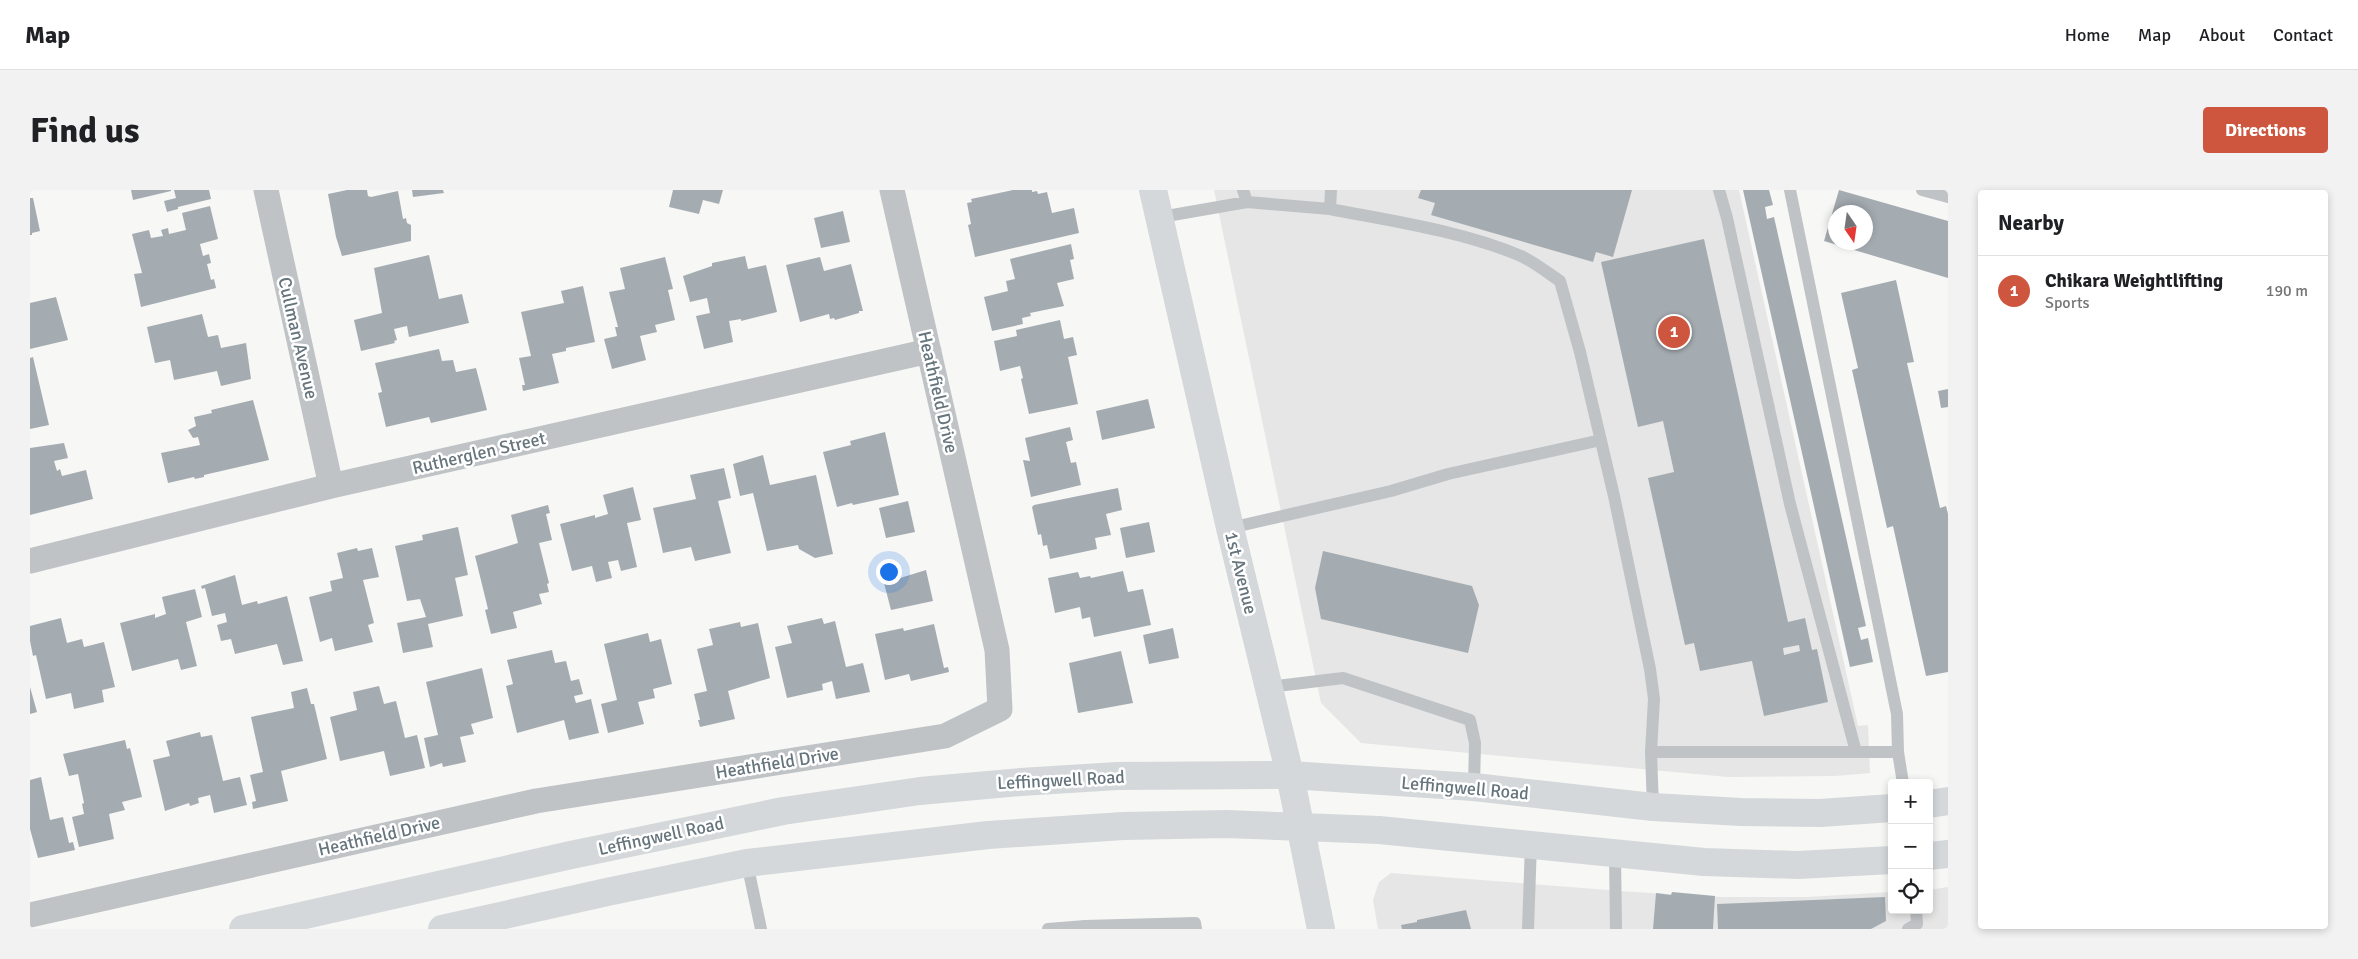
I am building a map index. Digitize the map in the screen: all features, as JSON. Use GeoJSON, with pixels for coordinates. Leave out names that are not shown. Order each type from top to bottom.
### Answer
{"type":"FeatureCollection","features":[{"type":"Feature","properties":{"kind":"main road","name":"1st Avenue"},"geometry":{"type":"LineString","coordinates":[[1153,190],[1161,217],[1230,528],[1290,775],[1321,929]]}},
{"type":"Feature","properties":{"kind":"main road","name":"1st Avenue"},"geometry":{"type":"LineString","coordinates":[[1158,190],[1161,217]]}},
{"type":"Feature","properties":{"kind":"main road","name":"Leffingwell Road"},"geometry":{"type":"LineString","coordinates":[[243,929],[572,855],[774,813],[920,791],[1022,782],[1117,776],[1290,775],[1474,787],[1653,808],[1820,813],[1888,808]]}},
{"type":"Feature","properties":{"kind":"main road"},"geometry":{"type":"LineString","coordinates":[[1933,804],[1948,802]]}},
{"type":"Feature","properties":{"kind":"main road"},"geometry":{"type":"LineString","coordinates":[[442,929],[747,863],[912,843],[1123,826],[1226,824],[1378,830],[1704,862],[1798,865],[1888,860]]}},
{"type":"Feature","properties":{"kind":"main road"},"geometry":{"type":"LineString","coordinates":[[1933,856],[1948,854]]}},
{"type":"Feature","properties":{"kind":"street","name":"Cullman Avenue"},"geometry":{"type":"LineString","coordinates":[[266,190],[331,486]]}},
{"type":"Feature","properties":{"kind":"street","name":"Heathfield Drive"},"geometry":{"type":"LineString","coordinates":[[30,915],[536,801],[945,736],[1000,708],[997,650],[892,190]]}},
{"type":"Feature","properties":{"kind":"street","name":"Rutherglen Street"},"geometry":{"type":"LineString","coordinates":[[30,561],[331,486],[929,351]]}},
{"type":"Feature","properties":{"kind":"lane"},"geometry":{"type":"LineString","coordinates":[[1330,209],[1331,190]]}},
{"type":"Feature","properties":{"kind":"lane"},"geometry":{"type":"LineString","coordinates":[[1719,190],[1727,218],[1790,504],[1856,752]]}},
{"type":"Feature","properties":{"kind":"lane"},"geometry":{"type":"LineString","coordinates":[[1790,190],[1897,714],[1898,752],[1901,779]]}},
{"type":"Feature","properties":{"kind":"lane"},"geometry":{"type":"LineString","coordinates":[[1922,190],[1948,197]]}},
{"type":"Feature","properties":{"kind":"lane"},"geometry":{"type":"LineString","coordinates":[[1161,217],[1245,196],[1330,209],[1394,220],[1472,240],[1522,256],[1560,280],[1580,352],[1640,612],[1654,699],[1651,752],[1653,808]]}},
{"type":"Feature","properties":{"kind":"lane"},"geometry":{"type":"LineString","coordinates":[[1230,528],[1391,491],[1448,474],[1601,440]]}},
{"type":"Feature","properties":{"kind":"lane"},"geometry":{"type":"LineString","coordinates":[[1269,687],[1343,678],[1470,720],[1475,742],[1474,787]]}},
{"type":"Feature","properties":{"kind":"lane"},"geometry":{"type":"LineString","coordinates":[[1651,752],[1898,752]]}},
{"type":"Feature","properties":{"kind":"lane"},"geometry":{"type":"LineString","coordinates":[[1528,929],[1531,844]]}},
{"type":"Feature","properties":{"kind":"lane"},"geometry":{"type":"LineString","coordinates":[[1615,854],[1616,929]]}},
{"type":"Feature","properties":{"kind":"lane"},"geometry":{"type":"LineString","coordinates":[[747,863],[761,929]]}},
{"type":"Feature","properties":{"kind":"lane"},"geometry":{"type":"LineString","coordinates":[[1908,929],[1917,924],[1916,914]]}},
{"type":"Feature","properties":{"kind":"lane"},"geometry":{"type":"LineString","coordinates":[[1048,929],[1195,924],[1196,929]]}},
{"type":"Feature","properties":{"kind":"shaded area"},"geometry":{"type":"Polygon","coordinates":[[[1214,190],[1739,190],[1858,726],[1868,725],[1870,773],[1835,776],[1728,777],[1361,743],[1321,703],[1214,190]]]}},
{"type":"Feature","properties":{"kind":"shaded area"},"geometry":{"type":"Polygon","coordinates":[[[1391,873],[1721,897],[1807,897],[1888,892],[1888,914],[1933,914],[1933,889],[1948,887],[1948,929],[1378,929],[1373,900],[1379,882],[1391,873]]]}},
{"type":"Feature","properties":{"kind":"building"},"geometry":{"type":"Polygon","coordinates":[[[131,190],[171,190],[171,191],[133,200],[131,190]]]}},
{"type":"Feature","properties":{"kind":"building"},"geometry":{"type":"Polygon","coordinates":[[[174,190],[209,190],[211,199],[178,207],[178,209],[167,212],[164,201],[176,198],[174,190]]]}},
{"type":"Feature","properties":{"kind":"building"},"geometry":{"type":"Polygon","coordinates":[[[347,190],[367,190],[368,196],[371,197],[398,191],[403,219],[406,218],[407,223],[411,225],[411,241],[342,256],[336,237],[328,194],[347,190]]]}},
{"type":"Feature","properties":{"kind":"building"},"geometry":{"type":"Polygon","coordinates":[[[412,190],[443,190],[444,193],[413,197],[412,190]]]}},
{"type":"Feature","properties":{"kind":"building"},"geometry":{"type":"Polygon","coordinates":[[[673,190],[723,190],[719,204],[703,200],[699,214],[669,207],[673,190]]]}},
{"type":"Feature","properties":{"kind":"building"},"geometry":{"type":"Polygon","coordinates":[[[1013,190],[1032,190],[1032,192],[1037,191],[1038,194],[1047,192],[1052,213],[1074,208],[1079,233],[975,257],[968,225],[971,224],[967,203],[972,202],[971,199],[1013,190]]]}},
{"type":"Feature","properties":{"kind":"building"},"geometry":{"type":"Polygon","coordinates":[[[1421,190],[1632,190],[1613,257],[1596,252],[1593,262],[1431,215],[1435,203],[1418,198],[1421,190]]]}},
{"type":"Feature","properties":{"kind":"building"},"geometry":{"type":"Polygon","coordinates":[[[1743,190],[1769,190],[1773,205],[1765,207],[1767,219],[1774,217],[1866,626],[1858,628],[1861,640],[1868,638],[1873,662],[1850,667],[1743,190]]]}},
{"type":"Feature","properties":{"kind":"building"},"geometry":{"type":"Polygon","coordinates":[[[1839,190],[1948,221],[1948,278],[1854,250],[1873,250],[1873,205],[1835,205],[1839,190]]]}},
{"type":"Feature","properties":{"kind":"building"},"geometry":{"type":"Polygon","coordinates":[[[30,198],[33,198],[40,231],[32,233],[32,235],[30,235],[30,198]]]}},
{"type":"Feature","properties":{"kind":"building"},"geometry":{"type":"Polygon","coordinates":[[[210,206],[218,239],[200,244],[203,256],[209,254],[211,263],[207,264],[211,280],[214,279],[216,288],[141,307],[134,274],[142,273],[132,234],[149,230],[151,238],[163,236],[161,230],[168,228],[169,234],[186,230],[182,213],[210,206]]]}},
{"type":"Feature","properties":{"kind":"building"},"geometry":{"type":"Polygon","coordinates":[[[843,211],[850,242],[821,248],[814,218],[843,211]]]}},
{"type":"Feature","properties":{"kind":"building"},"geometry":{"type":"Polygon","coordinates":[[[1828,227],[1828,242],[1824,241],[1828,227]]]}},
{"type":"Feature","properties":{"kind":"building"},"geometry":{"type":"Polygon","coordinates":[[[1704,239],[1788,622],[1805,618],[1812,650],[1817,649],[1828,702],[1764,716],[1752,661],[1700,671],[1694,643],[1685,645],[1648,478],[1674,472],[1663,421],[1638,427],[1601,262],[1704,239]],[[1799,645],[1783,648],[1784,655],[1800,651],[1799,645]]]}},
{"type":"Feature","properties":{"kind":"building"},"geometry":{"type":"Polygon","coordinates":[[[1071,244],[1074,259],[1070,260],[1074,279],[1057,283],[1064,306],[1030,313],[1031,316],[1022,318],[1023,324],[992,331],[984,297],[1008,291],[1006,281],[1015,279],[1010,259],[1071,244]]]}},
{"type":"Feature","properties":{"kind":"building"},"geometry":{"type":"Polygon","coordinates":[[[429,255],[439,299],[462,294],[469,323],[409,337],[407,326],[394,329],[397,340],[394,341],[395,343],[361,351],[354,320],[382,313],[374,268],[429,255]]]}},
{"type":"Feature","properties":{"kind":"building"},"geometry":{"type":"Polygon","coordinates":[[[745,256],[748,269],[766,265],[777,312],[741,321],[741,319],[729,321],[733,342],[704,349],[696,316],[710,313],[707,298],[690,302],[683,276],[712,266],[712,263],[745,256]]]}},
{"type":"Feature","properties":{"kind":"building"},"geometry":{"type":"Polygon","coordinates":[[[665,257],[673,289],[668,290],[675,320],[655,325],[657,332],[640,336],[646,360],[612,369],[604,339],[617,336],[615,327],[618,327],[609,292],[625,289],[620,268],[665,257]]]}},
{"type":"Feature","properties":{"kind":"building"},"geometry":{"type":"Polygon","coordinates":[[[820,257],[824,271],[851,264],[863,311],[835,320],[834,318],[830,319],[829,314],[800,322],[786,265],[820,257]]]}},
{"type":"Feature","properties":{"kind":"building"},"geometry":{"type":"Polygon","coordinates":[[[1896,280],[1914,362],[1907,363],[1940,508],[1946,506],[1948,514],[1948,672],[1926,676],[1893,526],[1887,528],[1852,370],[1858,368],[1841,293],[1896,280]]]}},
{"type":"Feature","properties":{"kind":"building"},"geometry":{"type":"Polygon","coordinates":[[[583,286],[595,342],[566,348],[566,351],[552,354],[559,383],[523,391],[522,385],[525,385],[519,358],[531,356],[521,312],[564,303],[561,291],[583,286]]]}},
{"type":"Feature","properties":{"kind":"building"},"geometry":{"type":"Polygon","coordinates":[[[56,297],[68,340],[30,349],[30,303],[56,297]]]}},
{"type":"Feature","properties":{"kind":"building"},"geometry":{"type":"Polygon","coordinates":[[[202,314],[208,337],[218,335],[221,348],[246,343],[251,379],[221,386],[217,371],[174,380],[170,360],[155,363],[147,327],[202,314]]]}},
{"type":"Feature","properties":{"kind":"building"},"geometry":{"type":"Polygon","coordinates":[[[1060,320],[1064,339],[1073,337],[1077,355],[1068,357],[1078,404],[1029,414],[1020,366],[1000,371],[994,341],[1017,336],[1016,330],[1060,320]]]}},
{"type":"Feature","properties":{"kind":"building"},"geometry":{"type":"Polygon","coordinates":[[[439,349],[442,361],[453,360],[456,372],[476,368],[487,410],[431,423],[429,417],[386,427],[378,393],[382,392],[375,363],[439,349]]]}},
{"type":"Feature","properties":{"kind":"building"},"geometry":{"type":"Polygon","coordinates":[[[33,357],[49,425],[30,429],[30,358],[33,357]]]}},
{"type":"Feature","properties":{"kind":"building"},"geometry":{"type":"Polygon","coordinates":[[[1948,389],[1948,407],[1941,408],[1938,391],[1948,389]]]}},
{"type":"Feature","properties":{"kind":"building"},"geometry":{"type":"Polygon","coordinates":[[[1148,399],[1155,428],[1102,440],[1096,411],[1148,399]]]}},
{"type":"Feature","properties":{"kind":"building"},"geometry":{"type":"Polygon","coordinates":[[[253,400],[269,460],[204,475],[204,477],[195,479],[194,477],[168,483],[161,453],[200,445],[198,437],[193,438],[188,430],[196,426],[194,417],[212,413],[211,410],[253,400]]]}},
{"type":"Feature","properties":{"kind":"building"},"geometry":{"type":"Polygon","coordinates":[[[1070,427],[1073,440],[1066,442],[1071,463],[1076,462],[1081,485],[1031,497],[1023,460],[1030,461],[1025,438],[1070,427]]]}},
{"type":"Feature","properties":{"kind":"building"},"geometry":{"type":"Polygon","coordinates":[[[885,432],[899,495],[837,507],[823,452],[851,445],[850,441],[885,432]]]}},
{"type":"Feature","properties":{"kind":"building"},"geometry":{"type":"Polygon","coordinates":[[[64,443],[68,458],[54,461],[57,471],[60,469],[62,476],[86,470],[93,499],[30,515],[30,448],[64,443]]]}},
{"type":"Feature","properties":{"kind":"building"},"geometry":{"type":"Polygon","coordinates":[[[763,455],[770,485],[816,475],[833,554],[815,558],[799,549],[798,545],[767,551],[753,493],[740,496],[733,464],[763,455]]]}},
{"type":"Feature","properties":{"kind":"building"},"geometry":{"type":"Polygon","coordinates":[[[724,468],[731,498],[718,501],[731,553],[695,561],[691,547],[663,553],[653,508],[696,499],[690,475],[724,468]]]}},
{"type":"Feature","properties":{"kind":"building"},"geometry":{"type":"Polygon","coordinates":[[[633,487],[641,520],[627,523],[637,567],[621,571],[618,560],[608,562],[612,578],[596,582],[592,566],[572,571],[560,524],[595,515],[595,518],[608,514],[603,495],[633,487]]]}},
{"type":"Feature","properties":{"kind":"building"},"geometry":{"type":"Polygon","coordinates":[[[1118,488],[1122,510],[1106,514],[1111,535],[1095,538],[1097,549],[1050,559],[1047,545],[1043,546],[1041,534],[1038,535],[1032,507],[1034,505],[1118,488]]]}},
{"type":"Feature","properties":{"kind":"building"},"geometry":{"type":"Polygon","coordinates":[[[908,501],[915,532],[886,538],[879,508],[908,501]]]}},
{"type":"Feature","properties":{"kind":"building"},"geometry":{"type":"Polygon","coordinates":[[[548,505],[550,513],[546,514],[552,540],[539,543],[549,583],[547,584],[549,592],[539,594],[542,604],[513,612],[517,628],[491,634],[485,610],[488,609],[475,556],[518,543],[511,515],[548,505]]]}},
{"type":"Feature","properties":{"kind":"building"},"geometry":{"type":"Polygon","coordinates":[[[1149,522],[1155,552],[1126,558],[1120,528],[1149,522]]]}},
{"type":"Feature","properties":{"kind":"building"},"geometry":{"type":"Polygon","coordinates":[[[458,527],[468,575],[455,578],[463,616],[428,624],[433,647],[403,653],[397,623],[426,617],[420,599],[407,601],[395,546],[423,540],[422,535],[458,527]]]}},
{"type":"Feature","properties":{"kind":"building"},"geometry":{"type":"Polygon","coordinates":[[[357,548],[358,551],[372,548],[379,577],[363,580],[374,623],[368,625],[373,642],[335,651],[332,638],[320,642],[309,597],[332,591],[330,581],[343,578],[337,553],[357,548]]]}},
{"type":"Feature","properties":{"kind":"building"},"geometry":{"type":"Polygon","coordinates":[[[1323,551],[1472,586],[1479,605],[1468,653],[1321,619],[1315,588],[1323,551]]]}},
{"type":"Feature","properties":{"kind":"building"},"geometry":{"type":"Polygon","coordinates":[[[926,570],[933,601],[891,610],[884,583],[926,570]]]}},
{"type":"Feature","properties":{"kind":"building"},"geometry":{"type":"Polygon","coordinates":[[[1123,571],[1128,592],[1143,589],[1151,625],[1094,637],[1090,617],[1082,619],[1080,607],[1055,613],[1048,578],[1078,572],[1080,578],[1090,576],[1091,578],[1123,571]]]}},
{"type":"Feature","properties":{"kind":"building"},"geometry":{"type":"Polygon","coordinates":[[[235,575],[242,605],[257,601],[258,604],[287,596],[303,661],[283,665],[277,644],[235,654],[231,639],[221,641],[217,625],[227,622],[225,613],[212,616],[205,588],[202,589],[201,586],[235,575]]]}},
{"type":"Feature","properties":{"kind":"building"},"geometry":{"type":"Polygon","coordinates":[[[195,589],[202,617],[186,622],[197,666],[181,670],[178,659],[132,671],[120,623],[155,614],[155,618],[166,614],[162,597],[195,589]]]}},
{"type":"Feature","properties":{"kind":"building"},"geometry":{"type":"Polygon","coordinates":[[[61,618],[67,643],[82,639],[84,647],[104,642],[115,687],[102,690],[104,702],[74,709],[71,693],[46,699],[36,655],[33,656],[30,626],[61,618]]]}},
{"type":"Feature","properties":{"kind":"building"},"geometry":{"type":"Polygon","coordinates":[[[822,618],[824,624],[835,621],[846,667],[863,663],[870,692],[836,699],[832,681],[822,684],[823,690],[787,698],[775,647],[792,643],[787,626],[822,618]]]}},
{"type":"Feature","properties":{"kind":"building"},"geometry":{"type":"Polygon","coordinates":[[[740,622],[741,627],[758,623],[770,678],[728,691],[735,719],[700,727],[694,694],[707,691],[697,649],[713,645],[709,629],[740,622]]]}},
{"type":"Feature","properties":{"kind":"building"},"geometry":{"type":"Polygon","coordinates":[[[934,624],[944,668],[948,667],[949,672],[911,681],[909,674],[885,680],[875,634],[903,628],[904,631],[934,624]]]}},
{"type":"Feature","properties":{"kind":"building"},"geometry":{"type":"Polygon","coordinates":[[[1173,628],[1179,658],[1149,664],[1143,635],[1173,628]]]}},
{"type":"Feature","properties":{"kind":"building"},"geometry":{"type":"Polygon","coordinates":[[[648,633],[650,642],[661,639],[672,684],[653,689],[655,698],[638,702],[644,724],[608,733],[601,704],[617,700],[604,644],[648,633]]]}},
{"type":"Feature","properties":{"kind":"building"},"geometry":{"type":"Polygon","coordinates":[[[552,650],[555,663],[566,661],[571,681],[579,679],[583,694],[574,696],[576,703],[591,699],[599,733],[569,740],[564,720],[517,733],[506,686],[513,684],[507,660],[552,650]]]}},
{"type":"Feature","properties":{"kind":"building"},"geometry":{"type":"Polygon","coordinates":[[[1121,651],[1133,703],[1078,713],[1069,663],[1121,651]]]}},
{"type":"Feature","properties":{"kind":"building"},"geometry":{"type":"Polygon","coordinates":[[[482,668],[493,718],[471,724],[474,734],[460,737],[466,762],[443,767],[442,763],[430,767],[424,738],[438,735],[426,682],[482,668]]]}},
{"type":"Feature","properties":{"kind":"building"},"geometry":{"type":"Polygon","coordinates":[[[379,686],[384,704],[396,701],[405,738],[417,735],[425,768],[390,776],[384,751],[340,761],[330,717],[357,710],[353,692],[379,686]]]}},
{"type":"Feature","properties":{"kind":"building"},"geometry":{"type":"Polygon","coordinates":[[[30,687],[37,712],[30,714],[30,687]]]}},
{"type":"Feature","properties":{"kind":"building"},"geometry":{"type":"Polygon","coordinates":[[[307,688],[311,704],[314,704],[327,759],[281,771],[288,801],[253,809],[252,802],[256,801],[250,775],[263,772],[251,717],[294,708],[291,692],[307,688]]]}},
{"type":"Feature","properties":{"kind":"building"},"geometry":{"type":"Polygon","coordinates":[[[200,732],[201,737],[212,735],[223,781],[240,777],[247,805],[214,813],[210,795],[198,798],[199,803],[190,806],[189,803],[165,811],[153,760],[170,756],[166,741],[200,732]]]}},
{"type":"Feature","properties":{"kind":"building"},"geometry":{"type":"Polygon","coordinates":[[[125,740],[127,749],[130,748],[142,797],[122,802],[125,810],[109,814],[114,839],[79,847],[72,817],[84,814],[82,804],[84,803],[78,774],[69,776],[63,754],[125,740]]]}},
{"type":"Feature","properties":{"kind":"building"},"geometry":{"type":"Polygon","coordinates":[[[41,777],[50,820],[63,817],[69,843],[73,842],[75,850],[38,858],[30,829],[30,780],[41,777]]]}},
{"type":"Feature","properties":{"kind":"building"},"geometry":{"type":"Polygon","coordinates":[[[1672,892],[1715,896],[1713,929],[1653,929],[1656,893],[1671,895],[1672,892]]]}},
{"type":"Feature","properties":{"kind":"building"},"geometry":{"type":"Polygon","coordinates":[[[1885,897],[1886,921],[1871,929],[1718,929],[1717,904],[1885,897]]]}},
{"type":"Feature","properties":{"kind":"building"},"geometry":{"type":"Polygon","coordinates":[[[1466,910],[1471,929],[1402,929],[1401,925],[1417,922],[1417,920],[1466,910]]]}},
{"type":"Feature","properties":{"kind":"place","name":"Chikara Weightlifting"},"geometry":{"type":"Point","coordinates":[1674,332]}}]}
